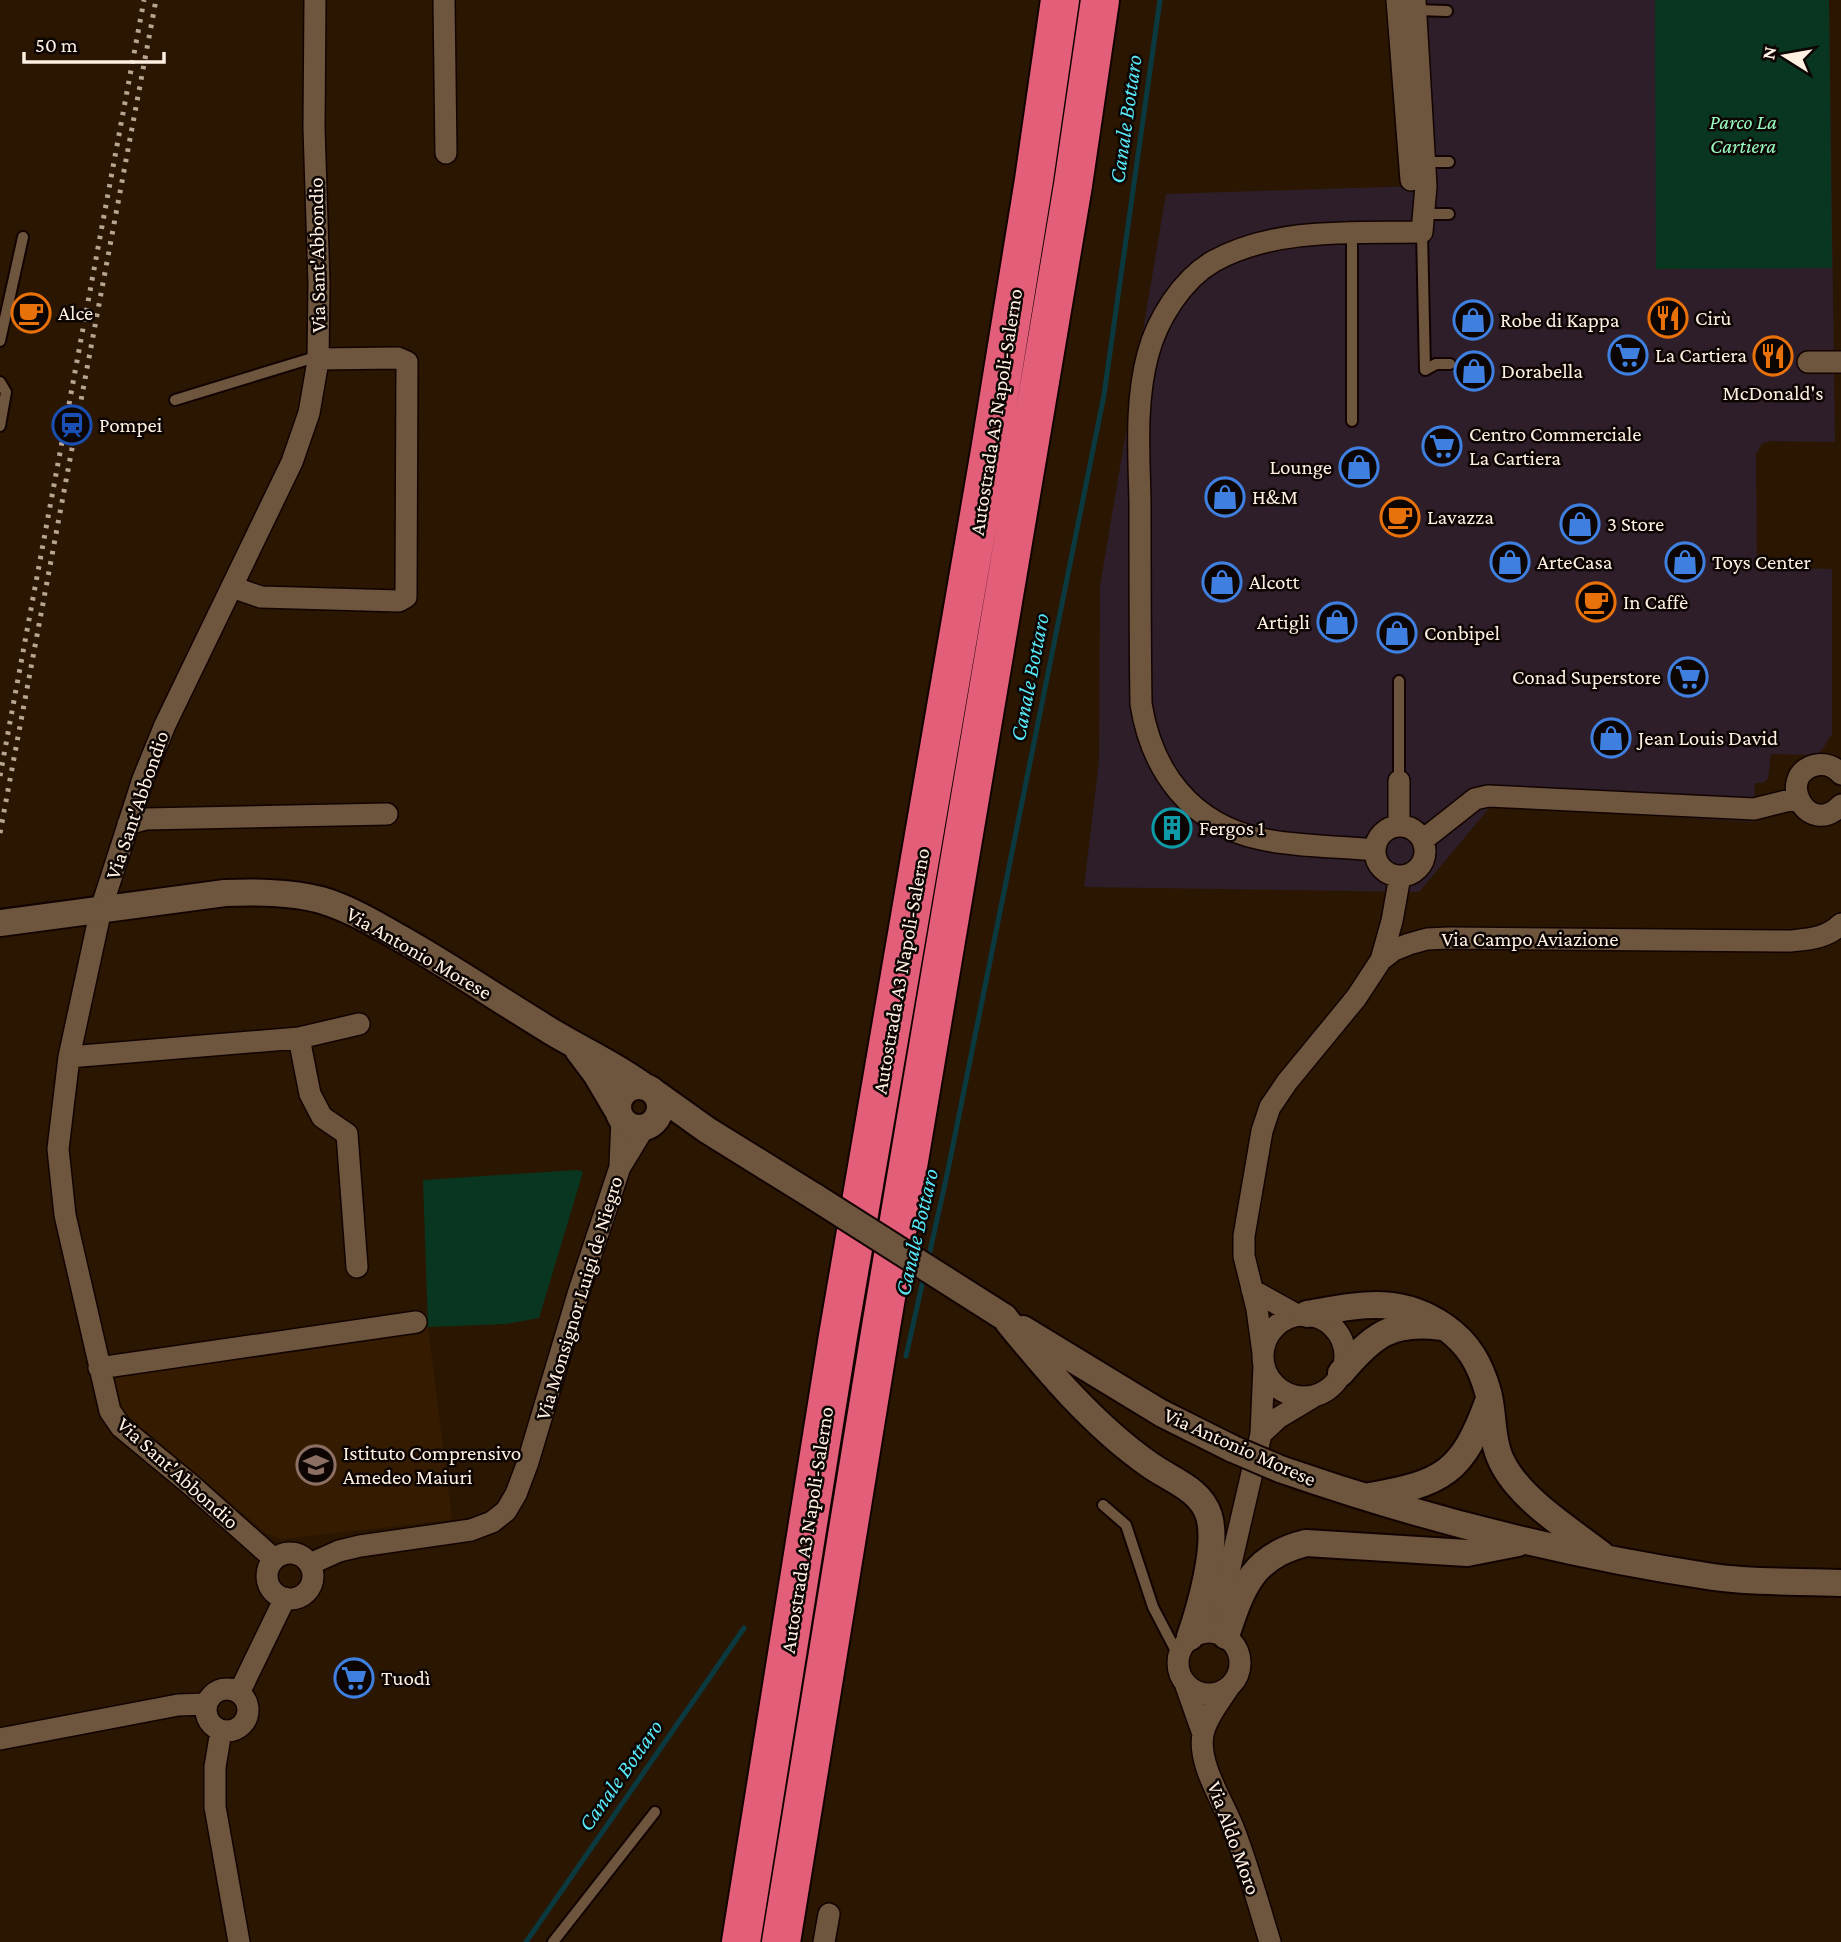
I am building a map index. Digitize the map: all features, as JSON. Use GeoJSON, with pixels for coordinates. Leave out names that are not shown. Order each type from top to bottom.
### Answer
{"type":"FeatureCollection","features":[{"type":"Feature","properties":{"kind":"highway","name":"Autostrada A3 Napoli-Salerno"},"geometry":{"type":"LineString","coordinates":[[741,1942],[838,1336],[992,438],[1060,0]]}},
{"type":"Feature","properties":{"kind":"highway","name":"Autostrada A3 Napoli-Salerno"},"geometry":{"type":"LineString","coordinates":[[781,1942],[878,1340],[1073,185],[1100,0]]}},
{"type":"Feature","properties":{"kind":"street","name":"Via Sant'Abbondio"},"geometry":{"type":"LineString","coordinates":[[274,1559],[121,1427],[110,1410],[65,1215],[58,1149],[69,1057],[101,909],[128,824],[165,725],[292,462],[309,413],[318,359],[315,0]]}},
{"type":"Feature","properties":{"kind":"street"},"geometry":{"type":"LineString","coordinates":[[444,0],[446,153]]}},
{"type":"Feature","properties":{"kind":"street"},"geometry":{"type":"LineString","coordinates":[[1374,850],[1262,839],[1229,829],[1200,812],[1172,786],[1157,762],[1145,731],[1141,704],[1139,421],[1144,374],[1154,335],[1180,292],[1213,261],[1289,237],[1352,233],[1423,223],[1425,162],[1409,3]]}},
{"type":"Feature","properties":{"kind":"street"},"geometry":{"type":"LineString","coordinates":[[1409,3],[1411,180]]}},
{"type":"Feature","properties":{"kind":"street"},"geometry":{"type":"LineString","coordinates":[[232,587],[261,597],[399,601],[406,597],[407,362],[398,358],[318,359]]}},
{"type":"Feature","properties":{"kind":"street"},"geometry":{"type":"LineString","coordinates":[[1808,362],[1841,362]]}},
{"type":"Feature","properties":{"kind":"street"},"geometry":{"type":"LineString","coordinates":[[1840,769],[1822,764],[1807,769],[1797,782],[1798,799],[1802,806],[1815,814],[1831,813],[1840,809]]}},
{"type":"Feature","properties":{"kind":"street"},"geometry":{"type":"LineString","coordinates":[[1399,781],[1399,826]]}},
{"type":"Feature","properties":{"kind":"street"},"geometry":{"type":"LineString","coordinates":[[1423,840],[1475,799],[1488,796],[1754,810],[1798,799]]}},
{"type":"Feature","properties":{"kind":"street"},"geometry":{"type":"LineString","coordinates":[[128,824],[146,819],[387,814]]}},
{"type":"Feature","properties":{"kind":"street"},"geometry":{"type":"LineString","coordinates":[[1399,826],[1411,828],[1423,840],[1425,848],[1421,865],[1415,871],[1400,876],[1384,871],[1375,858],[1374,850],[1380,835],[1386,829],[1399,826]]}},
{"type":"Feature","properties":{"kind":"street"},"geometry":{"type":"LineString","coordinates":[[1381,960],[1392,921],[1400,876]]}},
{"type":"Feature","properties":{"kind":"street","name":"Via Antonio Morese"},"geometry":{"type":"LineString","coordinates":[[0,923],[225,893],[261,892],[321,900],[377,925],[577,1048],[609,1062],[707,1130],[1004,1317],[1161,1413],[1233,1448],[1280,1469],[1361,1497],[1522,1542],[1716,1577],[1841,1583]]}},
{"type":"Feature","properties":{"kind":"street","name":"Via Campo Aviazione"},"geometry":{"type":"LineString","coordinates":[[1202,1640],[1261,1434],[1263,1359],[1259,1318],[1244,1256],[1244,1236],[1262,1131],[1270,1107],[1287,1082],[1356,998],[1381,960],[1394,950],[1427,939],[1791,941],[1817,938],[1833,932],[1841,924]]}},
{"type":"Feature","properties":{"kind":"street"},"geometry":{"type":"LineString","coordinates":[[69,1057],[299,1038],[359,1024]]}},
{"type":"Feature","properties":{"kind":"street"},"geometry":{"type":"LineString","coordinates":[[299,1038],[310,1094],[321,1117],[346,1135],[357,1267]]}},
{"type":"Feature","properties":{"kind":"street","name":"Via Antonio Morese"},"geometry":{"type":"LineString","coordinates":[[577,1048],[634,1121],[707,1130]]}},
{"type":"Feature","properties":{"kind":"street"},"geometry":{"type":"LineString","coordinates":[[632,1087],[648,1088],[656,1095],[660,1108],[655,1120],[634,1121],[618,1107],[622,1094],[632,1087]]}},
{"type":"Feature","properties":{"kind":"street","name":"Via Monsignor Luigi de Niegro"},"geometry":{"type":"LineString","coordinates":[[310,1564],[339,1551],[360,1546],[471,1530],[492,1522],[506,1511],[516,1494],[528,1462],[634,1121]]}},
{"type":"Feature","properties":{"kind":"street"},"geometry":{"type":"LineString","coordinates":[[1252,1290],[1302,1315],[1329,1322],[1337,1330],[1345,1351],[1341,1373]]}},
{"type":"Feature","properties":{"kind":"street"},"geometry":{"type":"LineString","coordinates":[[1316,1395],[1294,1396],[1283,1392],[1268,1375],[1263,1359],[1265,1342],[1270,1332],[1287,1318],[1353,1306],[1397,1305],[1422,1313],[1446,1328],[1471,1350],[1478,1362],[1490,1397],[1500,1460],[1508,1473],[1534,1501],[1606,1557]]}},
{"type":"Feature","properties":{"kind":"street"},"geometry":{"type":"LineString","coordinates":[[1004,1317],[1041,1363],[1109,1431],[1150,1465],[1196,1493],[1209,1516],[1210,1546],[1202,1640]]}},
{"type":"Feature","properties":{"kind":"street"},"geometry":{"type":"LineString","coordinates":[[99,1368],[416,1322]]}},
{"type":"Feature","properties":{"kind":"street"},"geometry":{"type":"LineString","coordinates":[[1261,1434],[1287,1412],[1327,1391],[1363,1347],[1387,1332],[1411,1325],[1446,1328]]}},
{"type":"Feature","properties":{"kind":"street"},"geometry":{"type":"LineString","coordinates":[[1361,1497],[1413,1488],[1447,1472],[1459,1461],[1476,1435],[1490,1397]]}},
{"type":"Feature","properties":{"kind":"street"},"geometry":{"type":"LineString","coordinates":[[1229,1687],[1221,1692],[1201,1693],[1185,1683],[1180,1675],[1202,1640],[1237,1602],[1246,1584],[1271,1555],[1306,1542],[1467,1553],[1522,1542]]}},
{"type":"Feature","properties":{"kind":"street"},"geometry":{"type":"LineString","coordinates":[[293,1553],[310,1564],[313,1579],[300,1597],[285,1598],[273,1591],[267,1578],[274,1559],[293,1553]]}},
{"type":"Feature","properties":{"kind":"street"},"geometry":{"type":"LineString","coordinates":[[239,1693],[285,1598]]}},
{"type":"Feature","properties":{"kind":"street"},"geometry":{"type":"LineString","coordinates":[[1202,1640],[1234,1643],[1241,1661],[1240,1671],[1203,1734]]}},
{"type":"Feature","properties":{"kind":"street","name":"Via Aldo Moro"},"geometry":{"type":"LineString","coordinates":[[1185,1683],[1203,1734],[1203,1751],[1212,1781],[1235,1832],[1270,1942]]}},
{"type":"Feature","properties":{"kind":"street"},"geometry":{"type":"LineString","coordinates":[[220,1690],[239,1693],[247,1705],[246,1719],[236,1730],[221,1731],[215,1728],[207,1718],[206,1704],[214,1693],[220,1690]]}},
{"type":"Feature","properties":{"kind":"street"},"geometry":{"type":"LineString","coordinates":[[0,1739],[178,1705],[206,1704]]}},
{"type":"Feature","properties":{"kind":"street"},"geometry":{"type":"LineString","coordinates":[[221,1731],[215,1767],[215,1807],[239,1942]]}},
{"type":"Feature","properties":{"kind":"street"},"geometry":{"type":"LineString","coordinates":[[824,1942],[828,1914]]}},
{"type":"Feature","properties":{"kind":"lane"},"geometry":{"type":"LineString","coordinates":[[1409,3],[1447,11]]}},
{"type":"Feature","properties":{"kind":"lane"},"geometry":{"type":"LineString","coordinates":[[1425,162],[1449,162]]}},
{"type":"Feature","properties":{"kind":"lane"},"geometry":{"type":"LineString","coordinates":[[1449,214],[1423,223],[1424,370],[1436,364],[1450,364]]}},
{"type":"Feature","properties":{"kind":"lane"},"geometry":{"type":"LineString","coordinates":[[1352,233],[1352,421]]}},
{"type":"Feature","properties":{"kind":"lane"},"geometry":{"type":"LineString","coordinates":[[0,341],[23,237]]}},
{"type":"Feature","properties":{"kind":"lane"},"geometry":{"type":"LineString","coordinates":[[175,400],[309,359],[318,359]]}},
{"type":"Feature","properties":{"kind":"lane"},"geometry":{"type":"LineString","coordinates":[[0,382],[6,392],[0,426]]}},
{"type":"Feature","properties":{"kind":"lane"},"geometry":{"type":"LineString","coordinates":[[1399,681],[1399,781]]}},
{"type":"Feature","properties":{"kind":"lane"},"geometry":{"type":"LineString","coordinates":[[1103,1504],[1126,1525],[1153,1607],[1202,1640]]}},
{"type":"Feature","properties":{"kind":"lane"},"geometry":{"type":"LineString","coordinates":[[553,1942],[655,1812]]}},
{"type":"Feature","properties":{"kind":"shaded area","name":"Centro Commerciale La Cartiera"},"geometry":{"type":"Polygon","coordinates":[[[1407,0],[1829,0],[1835,442],[1769,441],[1762,444],[1756,454],[1757,567],[1832,569],[1832,734],[1816,755],[1771,754],[1768,779],[1763,783],[1755,783],[1753,822],[1491,806],[1419,892],[1084,887],[1099,761],[1100,586],[1166,194],[1417,186],[1407,0]]]}},
{"type":"Feature","properties":{"kind":"shaded area","name":"Istituto Comprensivo Amedeo Maiuri"},"geometry":{"type":"Polygon","coordinates":[[[428,1327],[452,1520],[282,1539],[266,1533],[122,1411],[113,1378],[428,1327]]]}},
{"type":"Feature","properties":{"kind":"green space","name":"Parco La Cartiera"},"geometry":{"type":"Polygon","coordinates":[[[1655,0],[1829,0],[1832,268],[1656,269],[1655,0]]]}},
{"type":"Feature","properties":{"kind":"green space"},"geometry":{"type":"Polygon","coordinates":[[[577,1170],[583,1172],[539,1318],[506,1324],[428,1327],[423,1180],[577,1170]]]}},
{"type":"Feature","properties":{"kind":"waterway","name":"Canale Bottaro"},"geometry":{"type":"LineString","coordinates":[[928,1260],[1104,395],[1160,0]]}},
{"type":"Feature","properties":{"kind":"waterway","name":"Canale Bottaro"},"geometry":{"type":"LineString","coordinates":[[906,1356],[924,1276]]}},
{"type":"Feature","properties":{"kind":"waterway","name":"Canale Bottaro"},"geometry":{"type":"LineString","coordinates":[[526,1942],[744,1628]]}},
{"type":"Feature","properties":{"kind":"railway"},"geometry":{"type":"LineString","coordinates":[[0,776],[144,0]]}},
{"type":"Feature","properties":{"kind":"railway"},"geometry":{"type":"LineString","coordinates":[[0,833],[156,0]]}},
{"type":"Feature","properties":{"kind":"place","name":"Alce"},"geometry":{"type":"Point","coordinates":[31,313]}},
{"type":"Feature","properties":{"kind":"place","name":"Cirù"},"geometry":{"type":"Point","coordinates":[1668,318]}},
{"type":"Feature","properties":{"kind":"place","name":"Robe di Kappa"},"geometry":{"type":"Point","coordinates":[1473,320]}},
{"type":"Feature","properties":{"kind":"place","name":"La Cartiera"},"geometry":{"type":"Point","coordinates":[1628,355]}},
{"type":"Feature","properties":{"kind":"place","name":"McDonald's"},"geometry":{"type":"Point","coordinates":[1773,356]}},
{"type":"Feature","properties":{"kind":"place","name":"Dorabella"},"geometry":{"type":"Point","coordinates":[1474,371]}},
{"type":"Feature","properties":{"kind":"place","name":"Pompei"},"geometry":{"type":"Point","coordinates":[72,425]}},
{"type":"Feature","properties":{"kind":"place","name":"Centro Commerciale La Cartiera"},"geometry":{"type":"Point","coordinates":[1442,446]}},
{"type":"Feature","properties":{"kind":"place","name":"Lounge"},"geometry":{"type":"Point","coordinates":[1359,467]}},
{"type":"Feature","properties":{"kind":"place","name":"H&M"},"geometry":{"type":"Point","coordinates":[1225,497]}},
{"type":"Feature","properties":{"kind":"place","name":"Lavazza"},"geometry":{"type":"Point","coordinates":[1400,517]}},
{"type":"Feature","properties":{"kind":"place","name":"3 Store"},"geometry":{"type":"Point","coordinates":[1580,524]}},
{"type":"Feature","properties":{"kind":"place","name":"ArteCasa"},"geometry":{"type":"Point","coordinates":[1510,562]}},
{"type":"Feature","properties":{"kind":"place","name":"Toys Center"},"geometry":{"type":"Point","coordinates":[1685,562]}},
{"type":"Feature","properties":{"kind":"place","name":"Alcott"},"geometry":{"type":"Point","coordinates":[1222,582]}},
{"type":"Feature","properties":{"kind":"place","name":"In Caffè"},"geometry":{"type":"Point","coordinates":[1596,602]}},
{"type":"Feature","properties":{"kind":"place","name":"Artigli"},"geometry":{"type":"Point","coordinates":[1337,622]}},
{"type":"Feature","properties":{"kind":"place","name":"Conbipel"},"geometry":{"type":"Point","coordinates":[1397,633]}},
{"type":"Feature","properties":{"kind":"place","name":"Conad Superstore"},"geometry":{"type":"Point","coordinates":[1688,677]}},
{"type":"Feature","properties":{"kind":"place","name":"Jean Louis David"},"geometry":{"type":"Point","coordinates":[1611,738]}},
{"type":"Feature","properties":{"kind":"place","name":"Fergos 1"},"geometry":{"type":"Point","coordinates":[1172,828]}},
{"type":"Feature","properties":{"kind":"place","name":"Istituto Comprensivo Amedeo Maiuri"},"geometry":{"type":"Point","coordinates":[316,1465]}},
{"type":"Feature","properties":{"kind":"place","name":"Tuodì"},"geometry":{"type":"Point","coordinates":[354,1678]}}]}
